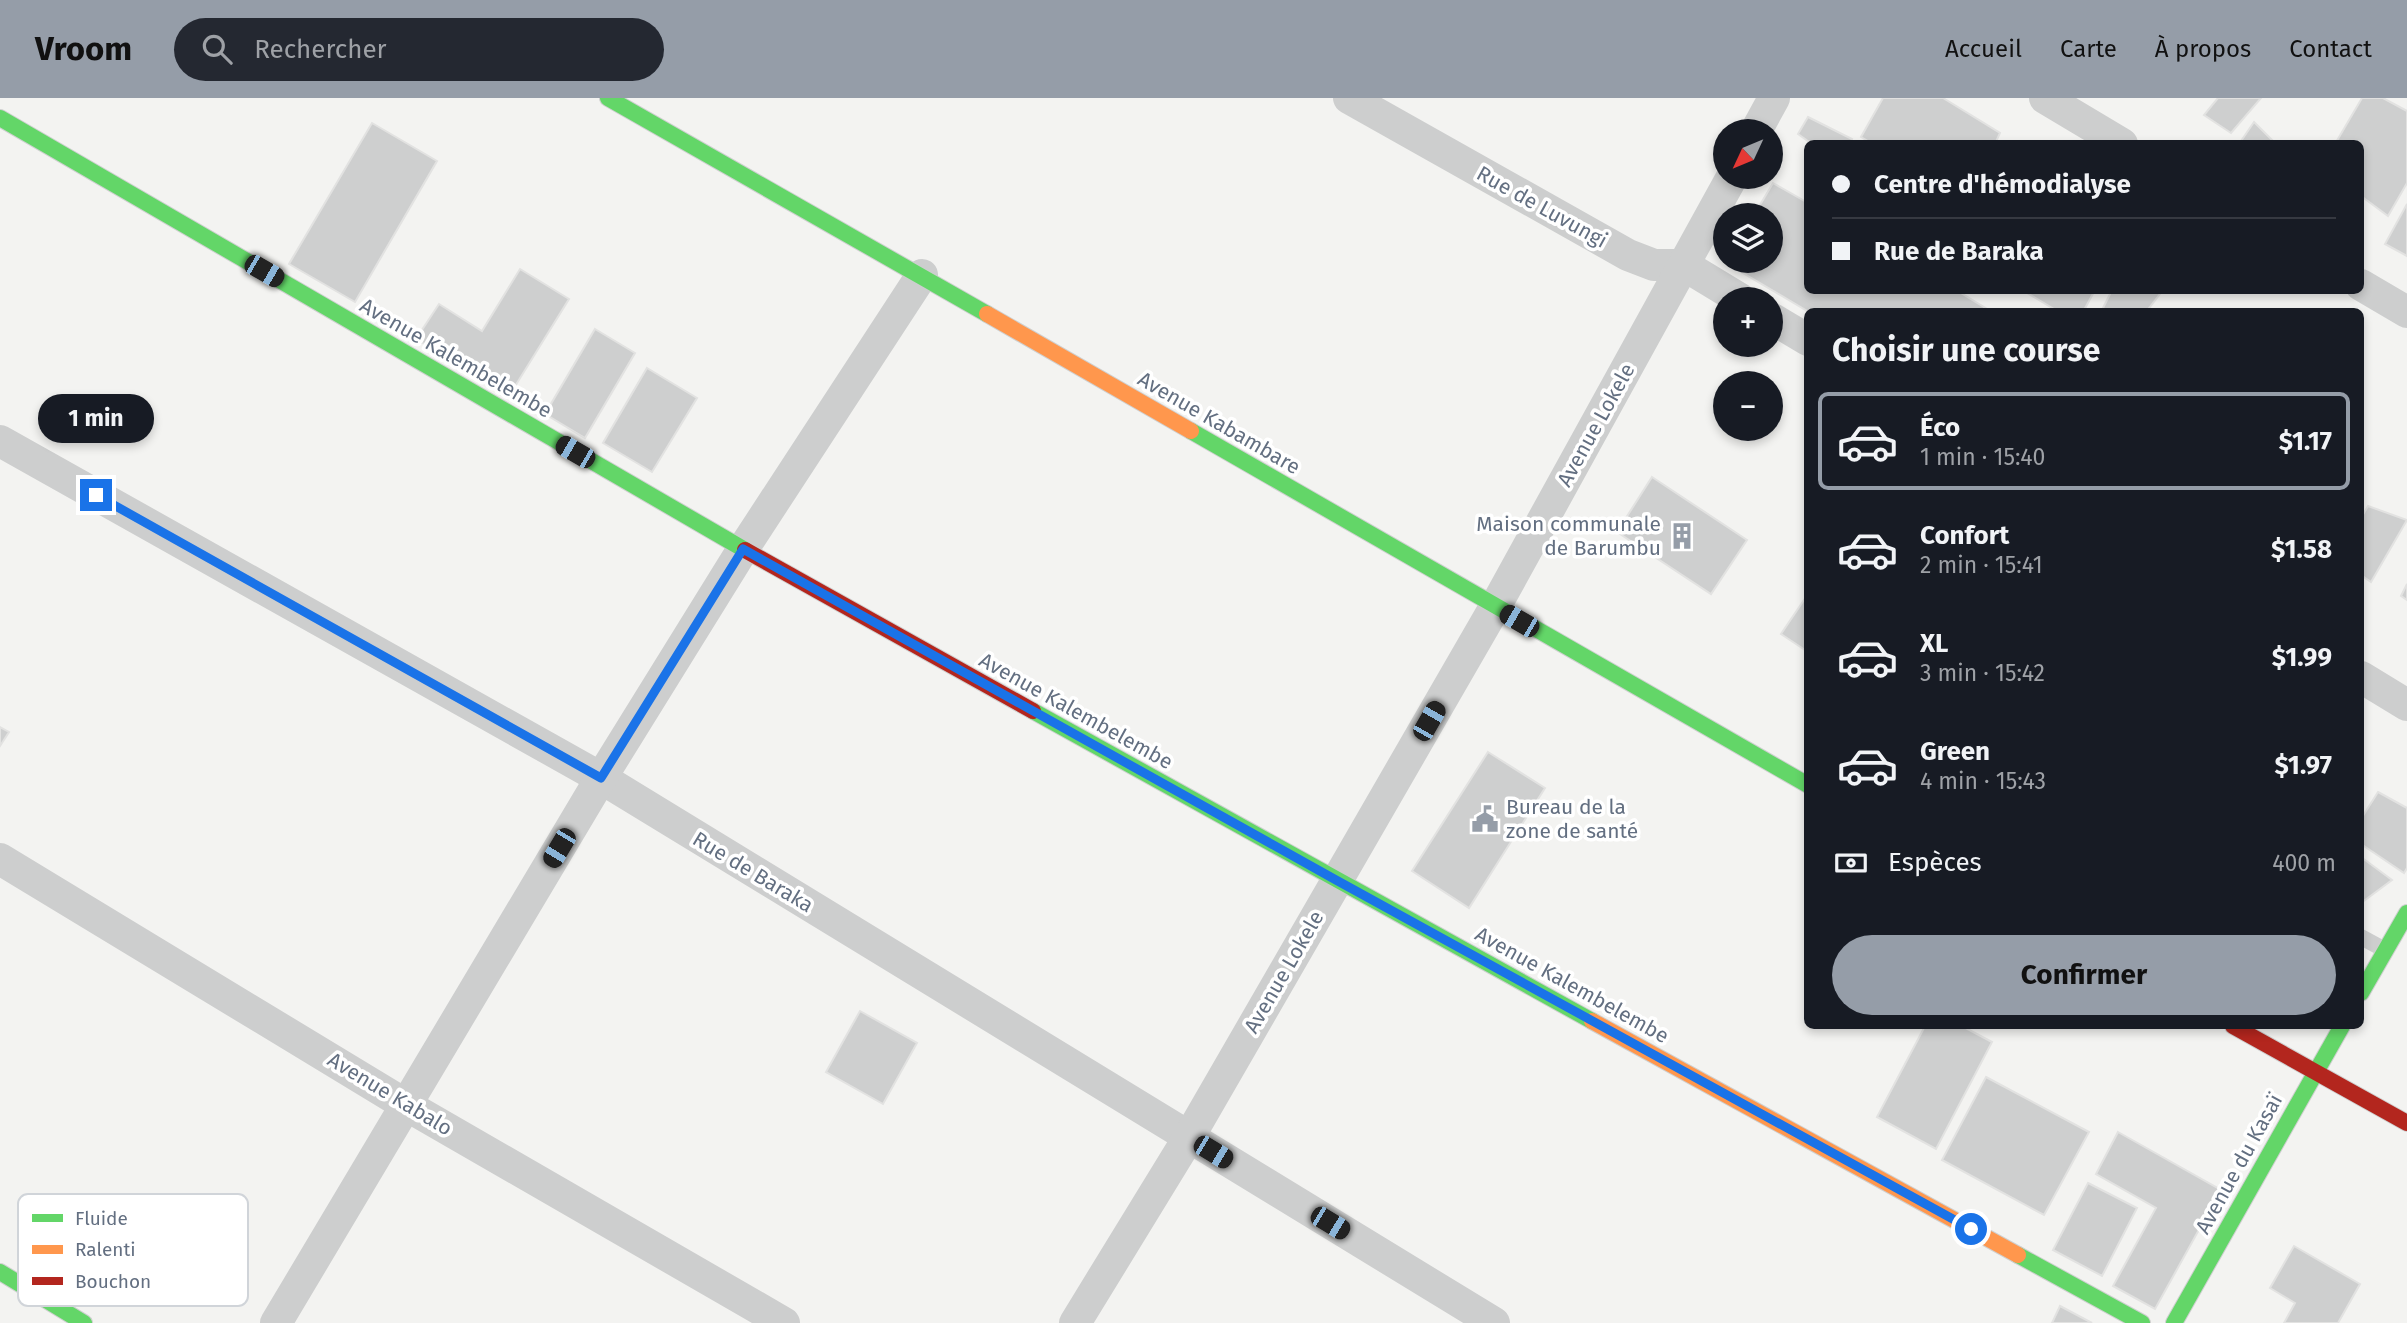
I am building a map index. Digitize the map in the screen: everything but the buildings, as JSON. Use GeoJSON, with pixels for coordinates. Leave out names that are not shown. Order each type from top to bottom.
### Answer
{"type":"FeatureCollection","features":[{"type":"Feature","properties":{"kind":"street","name":"Rue de Luvungi"},"geometry":{"type":"LineString","coordinates":[[1349,98],[1628,255],[1654,265],[1684,265],[1720,287]]}},
{"type":"Feature","properties":{"kind":"street"},"geometry":{"type":"LineString","coordinates":[[1763,119],[1774,98]]}},
{"type":"Feature","properties":{"kind":"street"},"geometry":{"type":"LineString","coordinates":[[2045,98],[2115,140]]}},
{"type":"Feature","properties":{"kind":"street","name":"Avenue Kabambare"},"geometry":{"type":"LineString","coordinates":[[620,101],[1804,783]]}},
{"type":"Feature","properties":{"kind":"street","name":"Avenue Kalembelembe"},"geometry":{"type":"LineString","coordinates":[[0,118],[743,549],[1336,880],[2142,1323]]}},
{"type":"Feature","properties":{"kind":"street","name":"Avenue Lokele"},"geometry":{"type":"LineString","coordinates":[[1075,1323],[1189,1137],[1495,607],[1725,189]]}},
{"type":"Feature","properties":{"kind":"street"},"geometry":{"type":"LineString","coordinates":[[276,1323],[601,778],[743,549],[922,275]]}},
{"type":"Feature","properties":{"kind":"street"},"geometry":{"type":"LineString","coordinates":[[2364,287],[2407,312]]}},
{"type":"Feature","properties":{"kind":"street"},"geometry":{"type":"LineString","coordinates":[[1783,325],[1804,339]]}},
{"type":"Feature","properties":{"kind":"street","name":"Rue de Baraka"},"geometry":{"type":"LineString","coordinates":[[0,442],[601,778],[1494,1323]]}},
{"type":"Feature","properties":{"kind":"street"},"geometry":{"type":"LineString","coordinates":[[2364,679],[2407,705]]}},
{"type":"Feature","properties":{"kind":"street","name":"Avenue Kabalo"},"geometry":{"type":"LineString","coordinates":[[0,859],[406,1105],[785,1323]]}},
{"type":"Feature","properties":{"kind":"street"},"geometry":{"type":"LineString","coordinates":[[2364,988],[2407,913]]}},
{"type":"Feature","properties":{"kind":"street"},"geometry":{"type":"LineString","coordinates":[[2238,1029],[2407,1123]]}},
{"type":"Feature","properties":{"kind":"street","name":"Avenue du Kasaï"},"geometry":{"type":"LineString","coordinates":[[2174,1323],[2340,1029]]}},
{"type":"Feature","properties":{"kind":"street"},"geometry":{"type":"LineString","coordinates":[[0,1272],[18,1283]]}},
{"type":"Feature","properties":{"kind":"street"},"geometry":{"type":"LineString","coordinates":[[56,1306],[84,1323]]}},
{"type":"Feature","properties":{"kind":"lane"},"geometry":{"type":"LineString","coordinates":[[2364,939],[2385,950]]}},
{"type":"Feature","properties":{"kind":"traffic: fast"},"geometry":{"type":"LineString","coordinates":[[608,98],[987,314]]}},
{"type":"Feature","properties":{"kind":"traffic: fast"},"geometry":{"type":"LineString","coordinates":[[0,118],[745,550]]}},
{"type":"Feature","properties":{"kind":"traffic: fast"},"geometry":{"type":"LineString","coordinates":[[1191,431],[1804,783]]}},
{"type":"Feature","properties":{"kind":"traffic: fast"},"geometry":{"type":"LineString","coordinates":[[1033,711],[1592,1021]]}},
{"type":"Feature","properties":{"kind":"traffic: fast"},"geometry":{"type":"LineString","coordinates":[[2364,988],[2407,913]]}},
{"type":"Feature","properties":{"kind":"traffic: fast"},"geometry":{"type":"LineString","coordinates":[[2174,1323],[2340,1029]]}},
{"type":"Feature","properties":{"kind":"traffic: fast"},"geometry":{"type":"LineString","coordinates":[[2018,1255],[2142,1323]]}},
{"type":"Feature","properties":{"kind":"traffic: fast"},"geometry":{"type":"LineString","coordinates":[[0,1272],[18,1283]]}},
{"type":"Feature","properties":{"kind":"traffic: fast"},"geometry":{"type":"LineString","coordinates":[[56,1306],[84,1323]]}},
{"type":"Feature","properties":{"kind":"traffic: slow"},"geometry":{"type":"LineString","coordinates":[[987,314],[1191,431]]}},
{"type":"Feature","properties":{"kind":"traffic: slow"},"geometry":{"type":"LineString","coordinates":[[1592,1021],[2018,1255]]}},
{"type":"Feature","properties":{"kind":"traffic: jam"},"geometry":{"type":"LineString","coordinates":[[745,550],[1033,711]]}},
{"type":"Feature","properties":{"kind":"traffic: jam"},"geometry":{"type":"LineString","coordinates":[[2238,1029],[2407,1123]]}},
{"type":"Feature","properties":{"kind":"place","name":"Maison communale de Barumbu"},"geometry":{"type":"Point","coordinates":[1682,536]}},
{"type":"Feature","properties":{"kind":"place","name":"Bureau de la zone de santé"},"geometry":{"type":"Point","coordinates":[1485,819]}},
{"type":"Feature","properties":{"kind":"route"},"geometry":{"type":"LineString","coordinates":[[96,495],[601,778],[743,549],[1336,880],[1971,1229]]}}]}
